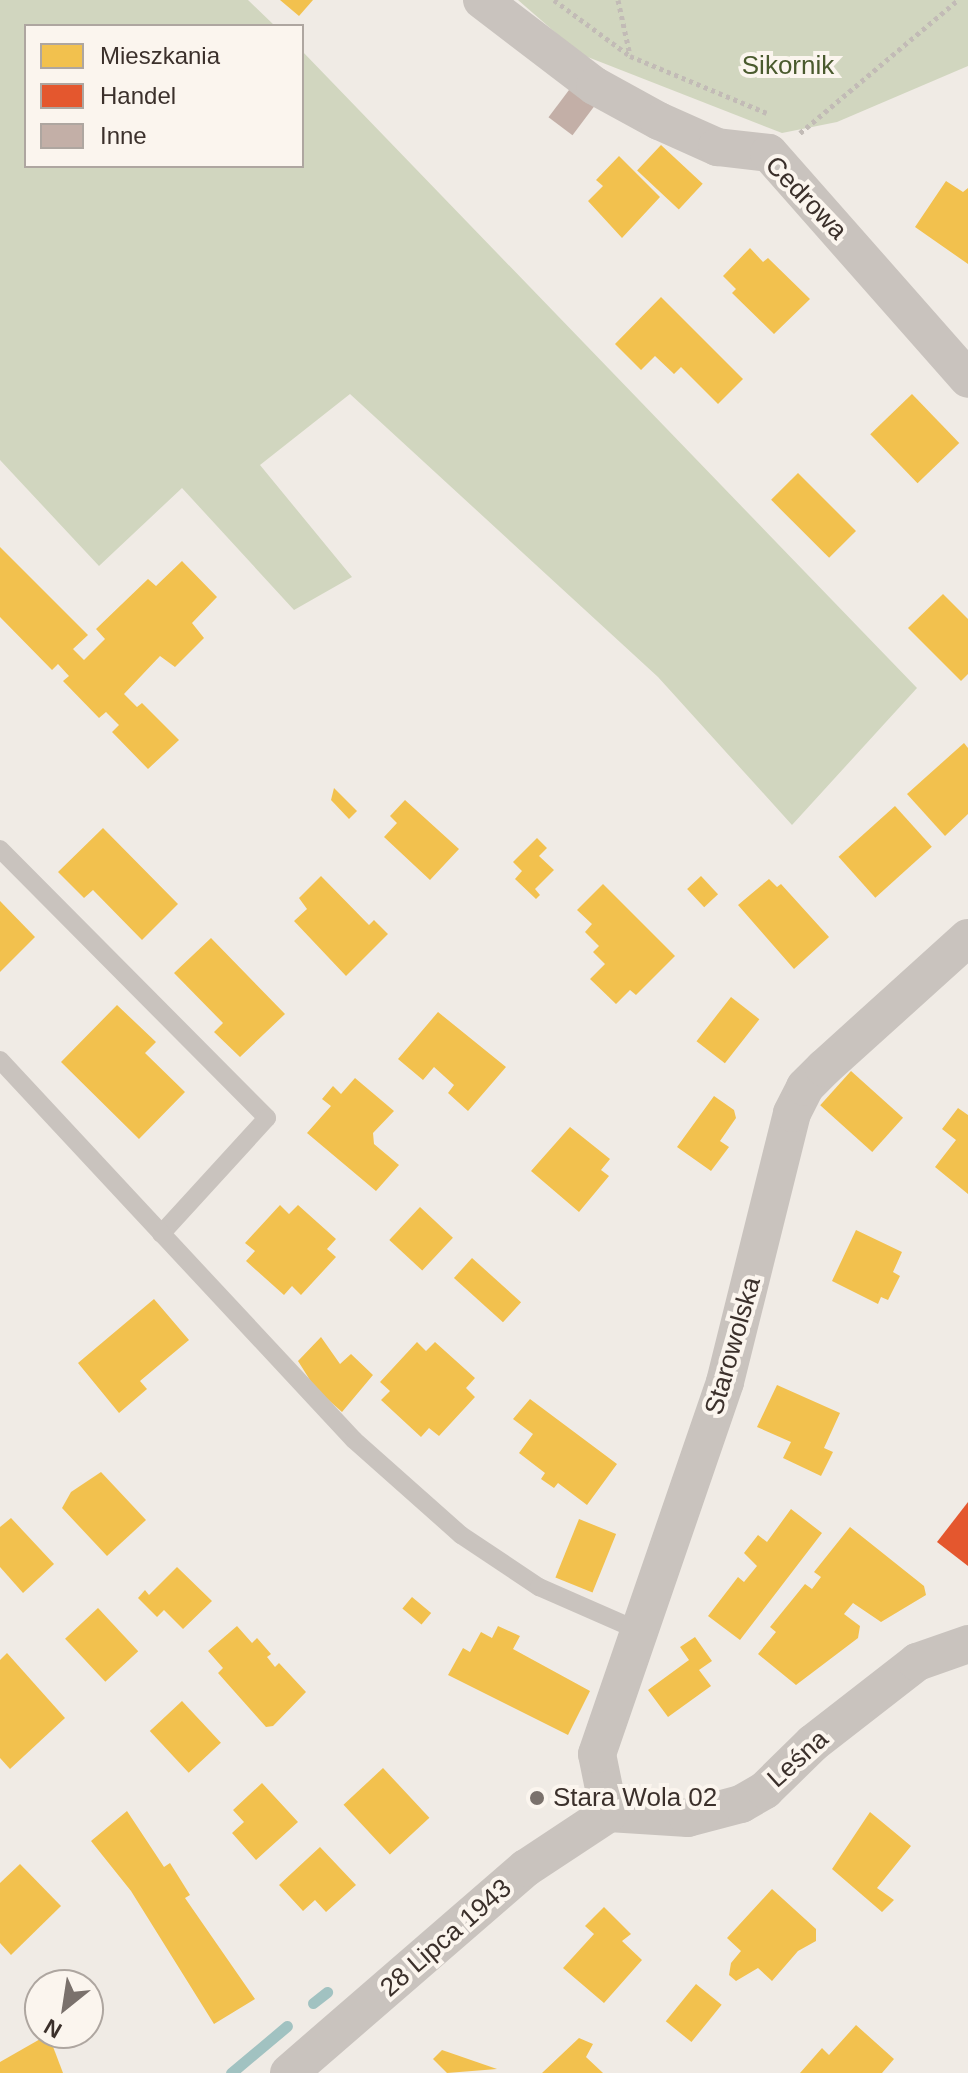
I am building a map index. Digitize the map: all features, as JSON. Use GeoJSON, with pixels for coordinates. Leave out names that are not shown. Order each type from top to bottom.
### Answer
{"type":"FeatureCollection","features":[{"type":"Feature","properties":{"kind":"street","name":"Cedrowa"},"geometry":{"type":"LineString","coordinates":[[482,0],[595,86],[659,121],[717,147],[779,131],[968,379]]}},
{"type":"Feature","properties":{"kind":"street","name":"Starowolska"},"geometry":{"type":"LineString","coordinates":[[609,1813],[597,1754],[725,1382],[792,1113],[805,1087],[824,1068],[968,938]]}},
{"type":"Feature","properties":{"kind":"street","name":"Leśna"},"geometry":{"type":"LineString","coordinates":[[609,1813],[688,1818],[741,1804],[765,1790],[813,1743],[917,1662],[968,1644]]}},
{"type":"Feature","properties":{"kind":"street","name":"28 Lipca 1943"},"geometry":{"type":"LineString","coordinates":[[289,2073],[526,1868],[609,1813]]}},
{"type":"Feature","properties":{"kind":"lane"},"geometry":{"type":"LineString","coordinates":[[0,849],[267,1118],[161,1234]]}},
{"type":"Feature","properties":{"kind":"lane"},"geometry":{"type":"LineString","coordinates":[[0,1060],[354,1440],[461,1535],[539,1587],[639,1631]]}},
{"type":"Feature","properties":{"kind":"path"},"geometry":{"type":"LineString","coordinates":[[554,0],[630,56],[779,131],[805,129],[958,0]]}},
{"type":"Feature","properties":{"kind":"path"},"geometry":{"type":"LineString","coordinates":[[618,0],[630,56]]}},
{"type":"Feature","properties":{"kind":"path"},"geometry":{"type":"LineString","coordinates":[[779,131],[805,129]]}},
{"type":"Feature","properties":{"kind":"green space"},"geometry":{"type":"Polygon","coordinates":[[[0,0],[248,0],[273,24],[24,24],[24,168],[304,168],[304,53],[917,688],[792,825],[658,677],[350,394],[260,465],[352,577],[294,610],[182,488],[99,566],[0,460],[0,0]]]}},
{"type":"Feature","properties":{"kind":"green space","name":"Sikornik"},"geometry":{"type":"Polygon","coordinates":[[[518,0],[968,0],[968,66],[837,122],[782,133],[580,54],[518,0]]]}},
{"type":"Feature","properties":{"kind":"building: Mieszkania"},"geometry":{"type":"Polygon","coordinates":[[[280,0],[313,0],[299,16],[280,0]]]}},
{"type":"Feature","properties":{"kind":"building: Mieszkania"},"geometry":{"type":"Polygon","coordinates":[[[661,145],[703,184],[679,209],[637,171],[661,145]]]}},
{"type":"Feature","properties":{"kind":"building: Mieszkania"},"geometry":{"type":"Polygon","coordinates":[[[619,156],[660,197],[622,238],[588,201],[603,186],[596,180],[619,156]]]}},
{"type":"Feature","properties":{"kind":"building: Mieszkania"},"geometry":{"type":"Polygon","coordinates":[[[946,181],[963,192],[968,188],[968,264],[915,227],[946,181]]]}},
{"type":"Feature","properties":{"kind":"building: Mieszkania"},"geometry":{"type":"Polygon","coordinates":[[[750,248],[763,262],[768,258],[810,299],[774,334],[732,293],[736,289],[723,276],[750,248]]]}},
{"type":"Feature","properties":{"kind":"building: Mieszkania"},"geometry":{"type":"Polygon","coordinates":[[[661,297],[743,379],[718,404],[681,367],[674,374],[655,356],[641,370],[615,344],[661,297]]]}},
{"type":"Feature","properties":{"kind":"building: Mieszkania"},"geometry":{"type":"Polygon","coordinates":[[[912,394],[959,443],[918,483],[870,434],[912,394]]]}},
{"type":"Feature","properties":{"kind":"building: Mieszkania"},"geometry":{"type":"Polygon","coordinates":[[[798,473],[856,531],[829,558],[771,500],[798,473]]]}},
{"type":"Feature","properties":{"kind":"building: Mieszkania"},"geometry":{"type":"Polygon","coordinates":[[[0,547],[88,635],[73,649],[84,660],[105,639],[96,629],[148,579],[156,586],[182,561],[217,597],[192,623],[204,638],[175,667],[160,656],[124,694],[137,707],[142,703],[179,740],[148,769],[112,732],[119,725],[106,712],[99,718],[63,681],[69,676],[58,664],[52,670],[0,617],[0,547]]]}},
{"type":"Feature","properties":{"kind":"building: Mieszkania"},"geometry":{"type":"Polygon","coordinates":[[[943,594],[968,619],[968,674],[961,681],[908,628],[943,594]]]}},
{"type":"Feature","properties":{"kind":"building: Mieszkania"},"geometry":{"type":"Polygon","coordinates":[[[964,743],[968,748],[968,814],[945,836],[907,794],[964,743]]]}},
{"type":"Feature","properties":{"kind":"building: Mieszkania"},"geometry":{"type":"Polygon","coordinates":[[[334,788],[357,811],[349,819],[331,800],[334,788]]]}},
{"type":"Feature","properties":{"kind":"building: Mieszkania"},"geometry":{"type":"Polygon","coordinates":[[[405,800],[459,849],[430,880],[384,837],[397,823],[390,816],[405,800]]]}},
{"type":"Feature","properties":{"kind":"building: Mieszkania"},"geometry":{"type":"Polygon","coordinates":[[[895,806],[932,847],[875,898],[839,857],[895,806]]]}},
{"type":"Feature","properties":{"kind":"building: Mieszkania"},"geometry":{"type":"Polygon","coordinates":[[[103,828],[178,904],[142,940],[93,890],[84,898],[58,872],[103,828]]]}},
{"type":"Feature","properties":{"kind":"building: Mieszkania"},"geometry":{"type":"Polygon","coordinates":[[[537,838],[547,848],[539,856],[554,870],[535,889],[540,895],[536,899],[515,879],[522,871],[513,862],[537,838]]]}},
{"type":"Feature","properties":{"kind":"building: Mieszkania"},"geometry":{"type":"Polygon","coordinates":[[[321,876],[369,925],[374,920],[388,934],[346,976],[294,921],[307,909],[299,898],[321,876]]]}},
{"type":"Feature","properties":{"kind":"building: Mieszkania"},"geometry":{"type":"Polygon","coordinates":[[[701,876],[718,894],[704,907],[687,889],[701,876]]]}},
{"type":"Feature","properties":{"kind":"building: Mieszkania"},"geometry":{"type":"Polygon","coordinates":[[[769,879],[777,887],[781,884],[829,937],[794,969],[738,905],[769,879]]]}},
{"type":"Feature","properties":{"kind":"building: Mieszkania"},"geometry":{"type":"Polygon","coordinates":[[[603,884],[675,956],[636,995],[630,990],[616,1004],[590,979],[605,964],[593,952],[599,946],[585,932],[592,924],[577,910],[603,884]]]}},
{"type":"Feature","properties":{"kind":"building: Mieszkania"},"geometry":{"type":"Polygon","coordinates":[[[0,901],[35,937],[0,972],[0,901]]]}},
{"type":"Feature","properties":{"kind":"building: Mieszkania"},"geometry":{"type":"Polygon","coordinates":[[[211,938],[285,1014],[240,1057],[214,1032],[223,1023],[174,973],[211,938]]]}},
{"type":"Feature","properties":{"kind":"building: Mieszkania"},"geometry":{"type":"Polygon","coordinates":[[[731,997],[759,1019],[725,1063],[697,1041],[731,997]]]}},
{"type":"Feature","properties":{"kind":"building: Mieszkania"},"geometry":{"type":"Polygon","coordinates":[[[117,1005],[156,1042],[145,1053],[185,1092],[139,1139],[61,1062],[117,1005]]]}},
{"type":"Feature","properties":{"kind":"building: Mieszkania"},"geometry":{"type":"Polygon","coordinates":[[[438,1012],[506,1067],[468,1111],[448,1093],[454,1085],[434,1067],[423,1080],[398,1059],[438,1012]]]}},
{"type":"Feature","properties":{"kind":"building: Mieszkania"},"geometry":{"type":"Polygon","coordinates":[[[851,1071],[903,1118],[872,1152],[820,1105],[851,1071]]]}},
{"type":"Feature","properties":{"kind":"building: Mieszkania"},"geometry":{"type":"Polygon","coordinates":[[[355,1078],[394,1111],[373,1133],[374,1144],[399,1165],[376,1191],[307,1133],[331,1106],[322,1099],[333,1086],[341,1094],[355,1078]]]}},
{"type":"Feature","properties":{"kind":"building: Mieszkania"},"geometry":{"type":"Polygon","coordinates":[[[714,1096],[734,1110],[736,1118],[720,1141],[729,1147],[711,1171],[677,1147],[714,1096]]]}},
{"type":"Feature","properties":{"kind":"building: Mieszkania"},"geometry":{"type":"Polygon","coordinates":[[[958,1108],[968,1115],[968,1194],[935,1167],[956,1140],[942,1129],[958,1108]]]}},
{"type":"Feature","properties":{"kind":"building: Mieszkania"},"geometry":{"type":"Polygon","coordinates":[[[570,1127],[610,1159],[601,1170],[609,1176],[579,1212],[531,1171],[570,1127]]]}},
{"type":"Feature","properties":{"kind":"building: Mieszkania"},"geometry":{"type":"Polygon","coordinates":[[[280,1205],[289,1214],[298,1205],[336,1239],[327,1249],[336,1257],[301,1295],[292,1286],[284,1295],[246,1261],[255,1251],[245,1243],[280,1205]]]}},
{"type":"Feature","properties":{"kind":"building: Mieszkania"},"geometry":{"type":"Polygon","coordinates":[[[420,1207],[453,1238],[422,1271],[389,1240],[420,1207]]]}},
{"type":"Feature","properties":{"kind":"building: Mieszkania"},"geometry":{"type":"Polygon","coordinates":[[[856,1230],[902,1252],[893,1272],[900,1276],[888,1300],[881,1297],[878,1304],[832,1281],[856,1230]]]}},
{"type":"Feature","properties":{"kind":"building: Mieszkania"},"geometry":{"type":"Polygon","coordinates":[[[472,1258],[521,1302],[503,1322],[454,1278],[472,1258]]]}},
{"type":"Feature","properties":{"kind":"building: Mieszkania"},"geometry":{"type":"Polygon","coordinates":[[[154,1299],[189,1340],[140,1381],[147,1389],[119,1413],[78,1363],[154,1299]]]}},
{"type":"Feature","properties":{"kind":"building: Mieszkania"},"geometry":{"type":"Polygon","coordinates":[[[321,1337],[340,1364],[351,1354],[373,1375],[342,1412],[315,1388],[298,1361],[321,1337]]]}},
{"type":"Feature","properties":{"kind":"building: Mieszkania"},"geometry":{"type":"Polygon","coordinates":[[[417,1342],[426,1351],[435,1342],[475,1378],[466,1388],[475,1397],[439,1436],[429,1428],[421,1437],[381,1400],[390,1391],[380,1382],[417,1342]]]}},
{"type":"Feature","properties":{"kind":"building: Mieszkania"},"geometry":{"type":"Polygon","coordinates":[[[777,1385],[840,1413],[824,1448],[833,1452],[821,1476],[783,1458],[791,1442],[757,1427],[777,1385]]]}},
{"type":"Feature","properties":{"kind":"building: Mieszkania"},"geometry":{"type":"Polygon","coordinates":[[[530,1399],[617,1464],[587,1505],[558,1483],[554,1488],[541,1479],[545,1473],[519,1453],[533,1434],[513,1419],[530,1399]]]}},
{"type":"Feature","properties":{"kind":"building: Mieszkania"},"geometry":{"type":"Polygon","coordinates":[[[101,1472],[146,1520],[107,1556],[62,1508],[71,1492],[101,1472]]]}},
{"type":"Feature","properties":{"kind":"building: Mieszkania"},"geometry":{"type":"Polygon","coordinates":[[[791,1509],[822,1533],[740,1640],[708,1616],[738,1577],[744,1582],[757,1566],[744,1553],[758,1535],[767,1542],[791,1509]]]}},
{"type":"Feature","properties":{"kind":"building: Mieszkania"},"geometry":{"type":"Polygon","coordinates":[[[11,1518],[54,1564],[23,1593],[0,1567],[0,1527],[11,1518]]]}},
{"type":"Feature","properties":{"kind":"building: Mieszkania"},"geometry":{"type":"Polygon","coordinates":[[[579,1519],[616,1534],[592,1592],[555,1577],[579,1519]]]}},
{"type":"Feature","properties":{"kind":"building: Mieszkania"},"geometry":{"type":"Polygon","coordinates":[[[850,1527],[924,1586],[926,1595],[881,1622],[853,1603],[844,1614],[860,1626],[858,1638],[796,1685],[758,1654],[776,1632],[770,1627],[805,1584],[812,1589],[821,1577],[814,1572],[850,1527]]]}},
{"type":"Feature","properties":{"kind":"building: Mieszkania"},"geometry":{"type":"Polygon","coordinates":[[[177,1567],[212,1601],[183,1629],[164,1610],[157,1617],[138,1598],[145,1590],[149,1595],[177,1567]]]}},
{"type":"Feature","properties":{"kind":"building: Mieszkania"},"geometry":{"type":"Polygon","coordinates":[[[412,1597],[431,1613],[422,1625],[402,1608],[412,1597]]]}},
{"type":"Feature","properties":{"kind":"building: Mieszkania"},"geometry":{"type":"Polygon","coordinates":[[[98,1608],[138,1651],[105,1682],[65,1639],[98,1608]]]}},
{"type":"Feature","properties":{"kind":"building: Mieszkania"},"geometry":{"type":"Polygon","coordinates":[[[237,1626],[252,1643],[257,1638],[271,1654],[267,1657],[275,1667],[279,1663],[306,1692],[273,1726],[266,1727],[218,1673],[223,1668],[208,1651],[237,1626]]]}},
{"type":"Feature","properties":{"kind":"building: Mieszkania"},"geometry":{"type":"Polygon","coordinates":[[[498,1626],[520,1636],[513,1649],[590,1691],[568,1735],[448,1675],[463,1648],[470,1652],[481,1632],[492,1638],[498,1626]]]}},
{"type":"Feature","properties":{"kind":"building: Mieszkania"},"geometry":{"type":"Polygon","coordinates":[[[695,1637],[712,1661],[699,1670],[711,1686],[668,1717],[648,1690],[689,1660],[680,1647],[695,1637]]]}},
{"type":"Feature","properties":{"kind":"building: Mieszkania"},"geometry":{"type":"Polygon","coordinates":[[[7,1653],[65,1718],[10,1769],[0,1758],[0,1660],[7,1653]]]}},
{"type":"Feature","properties":{"kind":"building: Mieszkania"},"geometry":{"type":"Polygon","coordinates":[[[182,1701],[221,1743],[189,1773],[150,1731],[182,1701]]]}},
{"type":"Feature","properties":{"kind":"building: Mieszkania"},"geometry":{"type":"Polygon","coordinates":[[[383,1768],[429,1818],[390,1855],[344,1805],[383,1768]]]}},
{"type":"Feature","properties":{"kind":"building: Mieszkania"},"geometry":{"type":"Polygon","coordinates":[[[262,1783],[298,1822],[256,1860],[232,1833],[244,1822],[233,1810],[262,1783]]]}},
{"type":"Feature","properties":{"kind":"building: Mieszkania"},"geometry":{"type":"Polygon","coordinates":[[[127,1811],[164,1867],[170,1863],[190,1895],[185,1898],[255,1999],[214,2024],[131,1891],[91,1841],[127,1811]]]}},
{"type":"Feature","properties":{"kind":"building: Mieszkania"},"geometry":{"type":"Polygon","coordinates":[[[870,1812],[911,1846],[877,1888],[894,1900],[882,1912],[832,1869],[870,1812]]]}},
{"type":"Feature","properties":{"kind":"building: Mieszkania"},"geometry":{"type":"Polygon","coordinates":[[[320,1847],[356,1885],[326,1912],[315,1900],[303,1911],[279,1885],[320,1847]]]}},
{"type":"Feature","properties":{"kind":"building: Mieszkania"},"geometry":{"type":"Polygon","coordinates":[[[20,1864],[61,1906],[11,1955],[0,1943],[0,1883],[20,1864]]]}},
{"type":"Feature","properties":{"kind":"building: Mieszkania"},"geometry":{"type":"Polygon","coordinates":[[[772,1889],[816,1929],[816,1941],[798,1951],[772,1981],[758,1968],[736,1981],[729,1975],[731,1963],[741,1951],[727,1938],[772,1889]]]}},
{"type":"Feature","properties":{"kind":"building: Mieszkania"},"geometry":{"type":"Polygon","coordinates":[[[604,1907],[631,1934],[622,1941],[642,1960],[604,2003],[563,1968],[594,1934],[585,1926],[604,1907]]]}},
{"type":"Feature","properties":{"kind":"building: Mieszkania"},"geometry":{"type":"Polygon","coordinates":[[[696,1984],[722,2005],[691,2042],[666,2021],[696,1984]]]}},
{"type":"Feature","properties":{"kind":"building: Mieszkania"},"geometry":{"type":"Polygon","coordinates":[[[856,2025],[894,2059],[882,2073],[800,2073],[822,2048],[829,2055],[856,2025]]]}},
{"type":"Feature","properties":{"kind":"building: Mieszkania"},"geometry":{"type":"Polygon","coordinates":[[[579,2038],[593,2044],[586,2057],[603,2073],[542,2073],[579,2038]]]}},
{"type":"Feature","properties":{"kind":"building: Mieszkania"},"geometry":{"type":"Polygon","coordinates":[[[24,2048],[54,2049],[63,2073],[0,2073],[0,2062],[24,2048]]]}},
{"type":"Feature","properties":{"kind":"building: Mieszkania"},"geometry":{"type":"Polygon","coordinates":[[[442,2050],[497,2069],[447,2073],[433,2059],[442,2050]]]}},
{"type":"Feature","properties":{"kind":"building: Handel"},"geometry":{"type":"Polygon","coordinates":[[[968,1502],[968,1566],[937,1542],[968,1502]]]}},
{"type":"Feature","properties":{"kind":"building: Inne"},"geometry":{"type":"Polygon","coordinates":[[[575,82],[599,100],[572,135],[549,117],[575,82]]]}},
{"type":"Feature","properties":{"kind":"waterway"},"geometry":{"type":"LineString","coordinates":[[313,2003],[327,1992]]}},
{"type":"Feature","properties":{"kind":"waterway"},"geometry":{"type":"LineString","coordinates":[[231,2073],[287,2026]]}},
{"type":"Feature","properties":{"kind":"place","name":"Stara Wola 02"},"geometry":{"type":"Point","coordinates":[537,1798]}}]}
